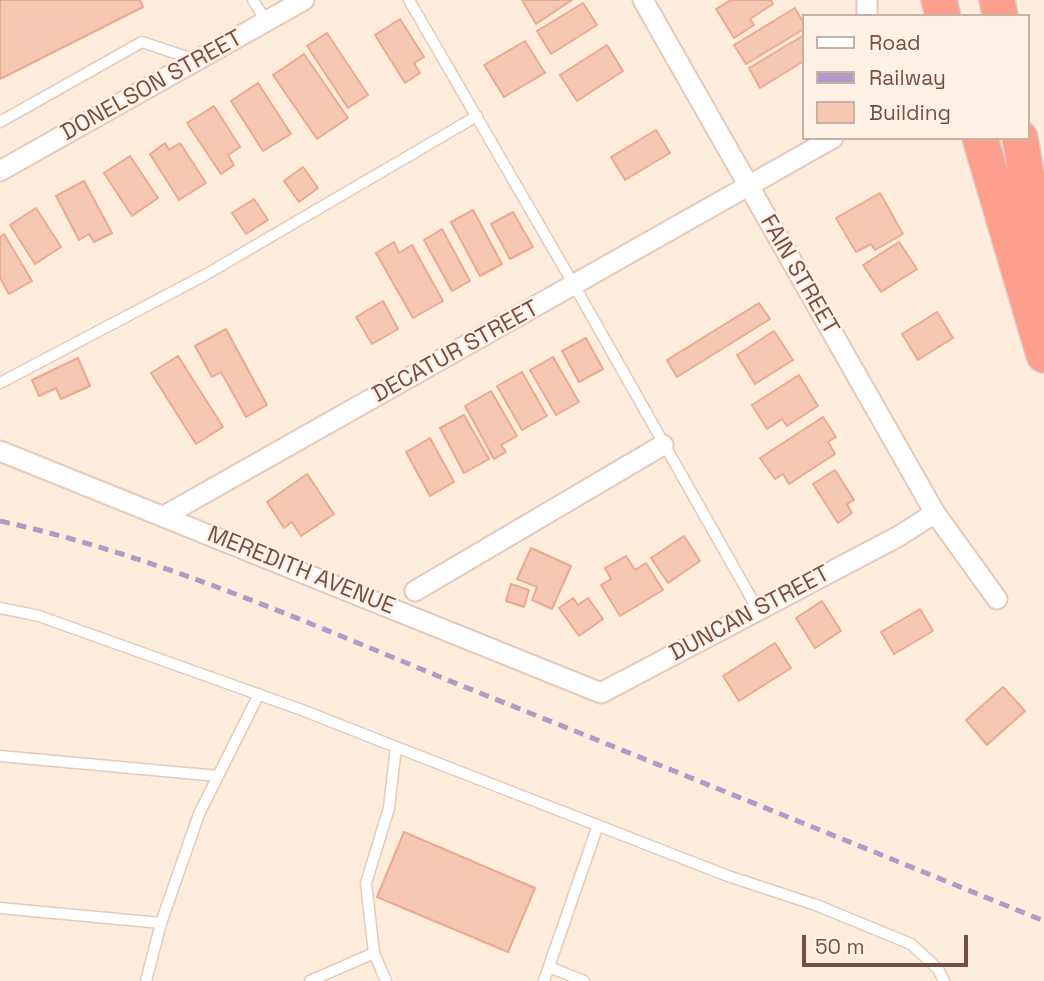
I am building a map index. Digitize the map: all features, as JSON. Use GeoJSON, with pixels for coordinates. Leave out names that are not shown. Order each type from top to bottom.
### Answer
{"type":"FeatureCollection","features":[{"type":"Feature","properties":{"kind":"highway"},"geometry":{"type":"LineString","coordinates":[[981,140],[1044,355]]}},
{"type":"Feature","properties":{"kind":"highway"},"geometry":{"type":"LineString","coordinates":[[1020,140],[1044,276]]}},
{"type":"Feature","properties":{"kind":"street","name":"DONELSON STREET"},"geometry":{"type":"LineString","coordinates":[[0,171],[304,0]]}},
{"type":"Feature","properties":{"kind":"street","name":"FAIN STREET"},"geometry":{"type":"LineString","coordinates":[[643,0],[935,513],[997,598]]}},
{"type":"Feature","properties":{"kind":"street","name":"DECATUR STREET"},"geometry":{"type":"LineString","coordinates":[[164,516],[830,140]]}},
{"type":"Feature","properties":{"kind":"street"},"geometry":{"type":"LineString","coordinates":[[415,591],[663,444]]}},
{"type":"Feature","properties":{"kind":"street","name":"MEREDITH AVENUE"},"geometry":{"type":"LineString","coordinates":[[0,451],[601,693]]}},
{"type":"Feature","properties":{"kind":"street","name":"DUNCAN STREET"},"geometry":{"type":"LineString","coordinates":[[601,693],[899,536],[935,513]]}},
{"type":"Feature","properties":{"kind":"lane"},"geometry":{"type":"LineString","coordinates":[[253,0],[266,22]]}},
{"type":"Feature","properties":{"kind":"lane"},"geometry":{"type":"LineString","coordinates":[[409,0],[758,610]]}},
{"type":"Feature","properties":{"kind":"lane"},"geometry":{"type":"LineString","coordinates":[[0,122],[142,42],[196,61]]}},
{"type":"Feature","properties":{"kind":"lane"},"geometry":{"type":"LineString","coordinates":[[0,383],[205,275],[477,116]]}},
{"type":"Feature","properties":{"kind":"lane"},"geometry":{"type":"LineString","coordinates":[[0,608],[39,616],[258,694],[728,876],[816,905],[911,944],[938,969],[944,981]]}},
{"type":"Feature","properties":{"kind":"lane"},"geometry":{"type":"LineString","coordinates":[[145,981],[161,923],[199,814],[258,694]]}},
{"type":"Feature","properties":{"kind":"lane"},"geometry":{"type":"LineString","coordinates":[[386,981],[374,953],[366,883],[389,808],[396,747]]}},
{"type":"Feature","properties":{"kind":"lane"},"geometry":{"type":"LineString","coordinates":[[0,756],[218,776]]}},
{"type":"Feature","properties":{"kind":"lane"},"geometry":{"type":"LineString","coordinates":[[544,981],[598,825]]}},
{"type":"Feature","properties":{"kind":"lane"},"geometry":{"type":"LineString","coordinates":[[0,908],[161,923]]}},
{"type":"Feature","properties":{"kind":"lane"},"geometry":{"type":"LineString","coordinates":[[310,981],[374,953]]}},
{"type":"Feature","properties":{"kind":"lane"},"geometry":{"type":"LineString","coordinates":[[549,967],[584,981]]}},
{"type":"Feature","properties":{"kind":"building"},"geometry":{"type":"Polygon","coordinates":[[[0,0],[140,0],[143,7],[0,79],[0,0]]]}},
{"type":"Feature","properties":{"kind":"building"},"geometry":{"type":"Polygon","coordinates":[[[522,0],[572,0],[536,24],[522,0]]]}},
{"type":"Feature","properties":{"kind":"building"},"geometry":{"type":"Polygon","coordinates":[[[731,0],[771,0],[773,4],[750,19],[754,25],[734,38],[716,9],[731,0]]]}},
{"type":"Feature","properties":{"kind":"building"},"geometry":{"type":"Polygon","coordinates":[[[583,3],[597,25],[551,54],[537,31],[583,3]]]}},
{"type":"Feature","properties":{"kind":"building"},"geometry":{"type":"Polygon","coordinates":[[[795,8],[802,20],[802,30],[746,64],[734,45],[795,8]]]}},
{"type":"Feature","properties":{"kind":"building"},"geometry":{"type":"Polygon","coordinates":[[[400,19],[424,57],[414,63],[420,73],[405,83],[375,35],[400,19]]]}},
{"type":"Feature","properties":{"kind":"building"},"geometry":{"type":"Polygon","coordinates":[[[327,33],[368,95],[348,108],[307,46],[327,33]]]}},
{"type":"Feature","properties":{"kind":"building"},"geometry":{"type":"Polygon","coordinates":[[[802,36],[802,62],[760,88],[749,68],[802,36]]]}},
{"type":"Feature","properties":{"kind":"building"},"geometry":{"type":"Polygon","coordinates":[[[525,41],[545,73],[504,97],[484,65],[525,41]]]}},
{"type":"Feature","properties":{"kind":"building"},"geometry":{"type":"Polygon","coordinates":[[[607,45],[623,71],[577,101],[560,75],[607,45]]]}},
{"type":"Feature","properties":{"kind":"building"},"geometry":{"type":"Polygon","coordinates":[[[304,54],[348,118],[317,139],[273,75],[304,54]]]}},
{"type":"Feature","properties":{"kind":"building"},"geometry":{"type":"Polygon","coordinates":[[[258,83],[291,134],[263,151],[231,101],[258,83]]]}},
{"type":"Feature","properties":{"kind":"building"},"geometry":{"type":"Polygon","coordinates":[[[214,106],[240,147],[228,155],[234,165],[221,174],[187,123],[214,106]]]}},
{"type":"Feature","properties":{"kind":"building"},"geometry":{"type":"Polygon","coordinates":[[[656,130],[670,153],[625,180],[611,157],[656,130]]]}},
{"type":"Feature","properties":{"kind":"building"},"geometry":{"type":"Polygon","coordinates":[[[165,143],[169,150],[180,143],[206,183],[179,200],[150,154],[165,143]]]}},
{"type":"Feature","properties":{"kind":"building"},"geometry":{"type":"Polygon","coordinates":[[[130,156],[158,198],[132,216],[104,173],[130,156]]]}},
{"type":"Feature","properties":{"kind":"building"},"geometry":{"type":"Polygon","coordinates":[[[303,167],[318,188],[299,202],[284,181],[303,167]]]}},
{"type":"Feature","properties":{"kind":"building"},"geometry":{"type":"Polygon","coordinates":[[[84,181],[112,233],[94,242],[89,234],[79,240],[56,196],[84,181]]]}},
{"type":"Feature","properties":{"kind":"building"},"geometry":{"type":"Polygon","coordinates":[[[880,193],[903,234],[875,250],[871,244],[856,252],[836,218],[880,193]]]}},
{"type":"Feature","properties":{"kind":"building"},"geometry":{"type":"Polygon","coordinates":[[[254,199],[268,220],[246,234],[232,213],[254,199]]]}},
{"type":"Feature","properties":{"kind":"building"},"geometry":{"type":"Polygon","coordinates":[[[36,208],[61,247],[35,264],[10,225],[36,208]]]}},
{"type":"Feature","properties":{"kind":"building"},"geometry":{"type":"Polygon","coordinates":[[[473,210],[502,264],[480,276],[451,222],[473,210]]]}},
{"type":"Feature","properties":{"kind":"building"},"geometry":{"type":"Polygon","coordinates":[[[513,212],[533,247],[510,259],[491,224],[513,212]]]}},
{"type":"Feature","properties":{"kind":"building"},"geometry":{"type":"Polygon","coordinates":[[[442,229],[470,281],[452,291],[424,240],[442,229]]]}},
{"type":"Feature","properties":{"kind":"building"},"geometry":{"type":"Polygon","coordinates":[[[4,234],[32,281],[9,294],[0,278],[0,237],[4,234]]]}},
{"type":"Feature","properties":{"kind":"building"},"geometry":{"type":"Polygon","coordinates":[[[394,242],[399,253],[412,245],[443,301],[413,318],[376,253],[394,242]]]}},
{"type":"Feature","properties":{"kind":"building"},"geometry":{"type":"Polygon","coordinates":[[[899,242],[917,269],[881,292],[863,265],[899,242]]]}},
{"type":"Feature","properties":{"kind":"building"},"geometry":{"type":"Polygon","coordinates":[[[383,301],[398,329],[372,344],[356,317],[383,301]]]}},
{"type":"Feature","properties":{"kind":"building"},"geometry":{"type":"Polygon","coordinates":[[[759,303],[770,319],[677,377],[667,360],[759,303]]]}},
{"type":"Feature","properties":{"kind":"building"},"geometry":{"type":"Polygon","coordinates":[[[937,312],[953,338],[918,360],[902,334],[937,312]]]}},
{"type":"Feature","properties":{"kind":"building"},"geometry":{"type":"Polygon","coordinates":[[[226,329],[267,405],[246,417],[221,372],[212,377],[195,346],[226,329]]]}},
{"type":"Feature","properties":{"kind":"building"},"geometry":{"type":"Polygon","coordinates":[[[774,331],[793,360],[755,384],[737,355],[774,331]]]}},
{"type":"Feature","properties":{"kind":"building"},"geometry":{"type":"Polygon","coordinates":[[[586,338],[603,369],[579,382],[562,351],[586,338]]]}},
{"type":"Feature","properties":{"kind":"building"},"geometry":{"type":"Polygon","coordinates":[[[178,356],[223,427],[196,444],[151,373],[178,356]]]}},
{"type":"Feature","properties":{"kind":"building"},"geometry":{"type":"Polygon","coordinates":[[[553,357],[579,402],[556,415],[530,370],[553,357]]]}},
{"type":"Feature","properties":{"kind":"building"},"geometry":{"type":"Polygon","coordinates":[[[78,358],[90,386],[61,399],[56,388],[39,396],[32,380],[78,358]]]}},
{"type":"Feature","properties":{"kind":"building"},"geometry":{"type":"Polygon","coordinates":[[[522,372],[547,416],[522,430],[497,386],[522,372]]]}},
{"type":"Feature","properties":{"kind":"building"},"geometry":{"type":"Polygon","coordinates":[[[799,375],[818,406],[787,426],[782,419],[767,429],[752,405],[799,375]]]}},
{"type":"Feature","properties":{"kind":"building"},"geometry":{"type":"Polygon","coordinates":[[[491,391],[517,436],[501,445],[506,452],[494,459],[465,406],[491,391]]]}},
{"type":"Feature","properties":{"kind":"building"},"geometry":{"type":"Polygon","coordinates":[[[464,415],[489,459],[464,473],[440,428],[464,415]]]}},
{"type":"Feature","properties":{"kind":"building"},"geometry":{"type":"Polygon","coordinates":[[[823,417],[836,437],[828,442],[835,454],[789,484],[783,474],[775,479],[760,458],[823,417]]]}},
{"type":"Feature","properties":{"kind":"building"},"geometry":{"type":"Polygon","coordinates":[[[430,438],[454,482],[430,496],[406,452],[430,438]]]}},
{"type":"Feature","properties":{"kind":"building"},"geometry":{"type":"Polygon","coordinates":[[[835,470],[854,500],[847,504],[852,513],[838,523],[813,484],[835,470]]]}},
{"type":"Feature","properties":{"kind":"building"},"geometry":{"type":"Polygon","coordinates":[[[307,474],[334,514],[301,536],[292,522],[284,528],[267,502],[307,474]]]}},
{"type":"Feature","properties":{"kind":"building"},"geometry":{"type":"Polygon","coordinates":[[[684,536],[700,561],[668,583],[651,558],[684,536]]]}},
{"type":"Feature","properties":{"kind":"building"},"geometry":{"type":"Polygon","coordinates":[[[531,548],[571,566],[552,609],[532,600],[537,587],[517,579],[531,548]]]}},
{"type":"Feature","properties":{"kind":"building"},"geometry":{"type":"Polygon","coordinates":[[[626,556],[635,570],[646,563],[663,590],[620,616],[601,585],[611,579],[605,568],[626,556]]]}},
{"type":"Feature","properties":{"kind":"building"},"geometry":{"type":"Polygon","coordinates":[[[511,584],[529,590],[524,607],[506,601],[511,584]]]}},
{"type":"Feature","properties":{"kind":"building"},"geometry":{"type":"Polygon","coordinates":[[[573,598],[578,605],[588,598],[603,619],[579,636],[559,608],[573,598]]]}},
{"type":"Feature","properties":{"kind":"building"},"geometry":{"type":"Polygon","coordinates":[[[822,601],[841,631],[815,648],[796,618],[822,601]]]}},
{"type":"Feature","properties":{"kind":"building"},"geometry":{"type":"Polygon","coordinates":[[[920,609],[933,631],[894,654],[881,632],[920,609]]]}},
{"type":"Feature","properties":{"kind":"building"},"geometry":{"type":"Polygon","coordinates":[[[775,643],[791,668],[739,701],[723,676],[775,643]]]}},
{"type":"Feature","properties":{"kind":"building"},"geometry":{"type":"Polygon","coordinates":[[[1003,687],[1025,711],[987,745],[966,720],[1003,687]]]}},
{"type":"Feature","properties":{"kind":"building"},"geometry":{"type":"Polygon","coordinates":[[[404,832],[535,888],[508,952],[377,897],[404,832]]]}},
{"type":"Feature","properties":{"kind":"railway"},"geometry":{"type":"LineString","coordinates":[[0,521],[118,553],[233,593],[1044,921]]}}]}
